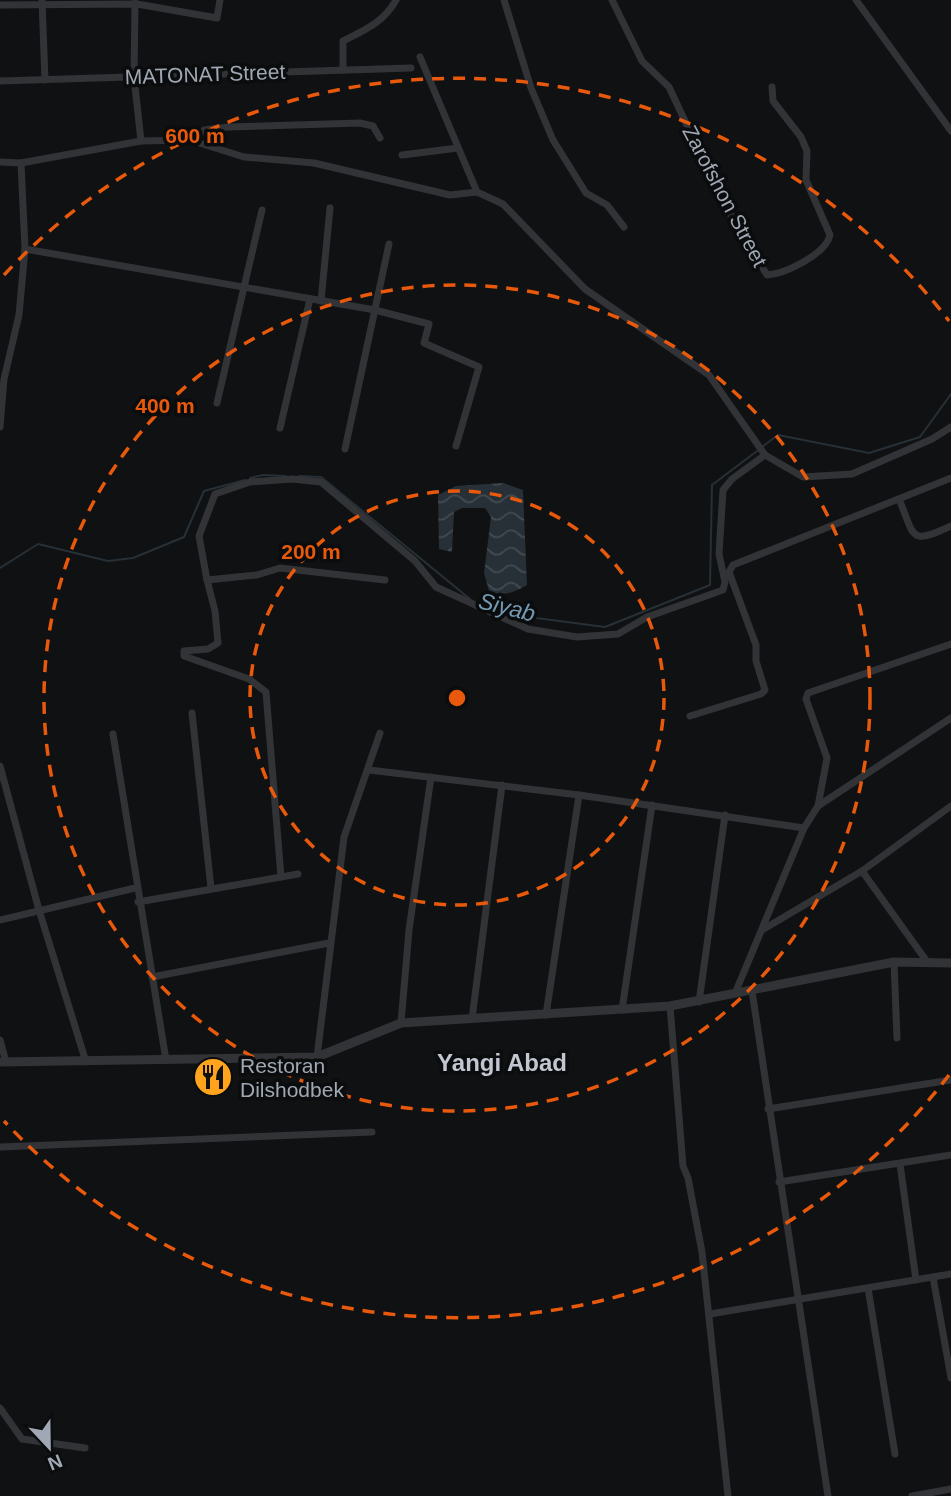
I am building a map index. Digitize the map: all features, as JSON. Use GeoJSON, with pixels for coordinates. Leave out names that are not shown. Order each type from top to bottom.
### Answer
{"type":"FeatureCollection","features":[{"type":"Feature","properties":{"kind":"street"},"geometry":{"type":"LineString","coordinates":[[0,5],[134,2],[217,18],[220,0]]}},
{"type":"Feature","properties":{"kind":"street"},"geometry":{"type":"LineString","coordinates":[[343,70],[343,41],[363,33],[387,14],[396,0]]}},
{"type":"Feature","properties":{"kind":"street"},"geometry":{"type":"LineString","coordinates":[[504,0],[531,88],[554,140],[586,193],[607,205],[624,227]]}},
{"type":"Feature","properties":{"kind":"street","name":"Zarofshon Street"},"geometry":{"type":"LineString","coordinates":[[612,0],[642,61],[669,87],[724,204],[767,275],[782,272],[824,248],[830,235],[806,180],[807,151],[801,137],[773,101],[772,88]]}},
{"type":"Feature","properties":{"kind":"street"},"geometry":{"type":"LineString","coordinates":[[856,0],[951,131]]}},
{"type":"Feature","properties":{"kind":"street"},"geometry":{"type":"LineString","coordinates":[[134,2],[134,77],[141,141]]}},
{"type":"Feature","properties":{"kind":"street"},"geometry":{"type":"LineString","coordinates":[[43,3],[45,80]]}},
{"type":"Feature","properties":{"kind":"street"},"geometry":{"type":"LineString","coordinates":[[420,57],[477,192]]}},
{"type":"Feature","properties":{"kind":"street","name":"MATONAT Street"},"geometry":{"type":"LineString","coordinates":[[0,81],[411,68]]}},
{"type":"Feature","properties":{"kind":"street"},"geometry":{"type":"LineString","coordinates":[[190,140],[204,130],[229,127],[360,123],[373,126],[380,138]]}},
{"type":"Feature","properties":{"kind":"street"},"geometry":{"type":"LineString","coordinates":[[0,162],[21,163],[141,141],[190,140],[244,157],[314,163],[450,195],[477,192],[503,204],[585,289],[709,375],[765,455],[803,477],[852,474],[932,439],[951,427]]}},
{"type":"Feature","properties":{"kind":"street"},"geometry":{"type":"LineString","coordinates":[[402,155],[458,148]]}},
{"type":"Feature","properties":{"kind":"street"},"geometry":{"type":"LineString","coordinates":[[0,427],[4,379],[19,315],[25,249],[21,163]]}},
{"type":"Feature","properties":{"kind":"street"},"geometry":{"type":"LineString","coordinates":[[321,301],[330,208]]}},
{"type":"Feature","properties":{"kind":"street"},"geometry":{"type":"LineString","coordinates":[[217,403],[246,288],[262,209]]}},
{"type":"Feature","properties":{"kind":"street"},"geometry":{"type":"LineString","coordinates":[[345,449],[389,244]]}},
{"type":"Feature","properties":{"kind":"street"},"geometry":{"type":"LineString","coordinates":[[25,249],[375,310],[429,324],[424,343],[479,367],[456,446]]}},
{"type":"Feature","properties":{"kind":"street"},"geometry":{"type":"LineString","coordinates":[[280,428],[310,299]]}},
{"type":"Feature","properties":{"kind":"street"},"geometry":{"type":"LineString","coordinates":[[690,716],[761,694],[765,690],[756,661],[756,645],[729,585],[719,554],[723,491],[732,479],[765,455]]}},
{"type":"Feature","properties":{"kind":"street"},"geometry":{"type":"LineString","coordinates":[[281,877],[266,692],[249,679],[184,656],[184,651],[208,649],[218,643],[215,611],[199,536],[215,494],[250,482],[292,479],[321,482],[415,561],[436,587],[528,629],[577,637],[618,634],[647,617],[721,592],[729,585],[729,572],[733,565],[951,478]]}},
{"type":"Feature","properties":{"kind":"street"},"geometry":{"type":"LineString","coordinates":[[899,499],[914,534],[919,538],[951,526]]}},
{"type":"Feature","properties":{"kind":"street"},"geometry":{"type":"LineString","coordinates":[[207,580],[257,575],[280,568],[385,580]]}},
{"type":"Feature","properties":{"kind":"street"},"geometry":{"type":"LineString","coordinates":[[736,990],[804,828],[818,806],[827,758],[806,699],[808,693],[951,644]]}},
{"type":"Feature","properties":{"kind":"street"},"geometry":{"type":"LineString","coordinates":[[192,713],[211,888]]}},
{"type":"Feature","properties":{"kind":"street"},"geometry":{"type":"LineString","coordinates":[[818,806],[951,718]]}},
{"type":"Feature","properties":{"kind":"street"},"geometry":{"type":"LineString","coordinates":[[317,1057],[344,837],[380,733]]}},
{"type":"Feature","properties":{"kind":"street"},"geometry":{"type":"LineString","coordinates":[[113,734],[135,888],[166,1060]]}},
{"type":"Feature","properties":{"kind":"street"},"geometry":{"type":"LineString","coordinates":[[0,766],[39,910],[86,1062]]}},
{"type":"Feature","properties":{"kind":"street"},"geometry":{"type":"LineString","coordinates":[[369,769],[579,794],[804,828]]}},
{"type":"Feature","properties":{"kind":"street"},"geometry":{"type":"LineString","coordinates":[[401,1023],[409,930],[431,777]]}},
{"type":"Feature","properties":{"kind":"street"},"geometry":{"type":"LineString","coordinates":[[472,1019],[502,785]]}},
{"type":"Feature","properties":{"kind":"street"},"geometry":{"type":"LineString","coordinates":[[545,1015],[579,794]]}},
{"type":"Feature","properties":{"kind":"street"},"geometry":{"type":"LineString","coordinates":[[622,1010],[652,806]]}},
{"type":"Feature","properties":{"kind":"street"},"geometry":{"type":"LineString","coordinates":[[762,930],[862,871],[951,806]]}},
{"type":"Feature","properties":{"kind":"street"},"geometry":{"type":"LineString","coordinates":[[699,1002],[725,815]]}},
{"type":"Feature","properties":{"kind":"street"},"geometry":{"type":"LineString","coordinates":[[862,871],[928,962]]}},
{"type":"Feature","properties":{"kind":"street"},"geometry":{"type":"LineString","coordinates":[[138,902],[298,874]]}},
{"type":"Feature","properties":{"kind":"street"},"geometry":{"type":"LineString","coordinates":[[0,920],[135,888]]}},
{"type":"Feature","properties":{"kind":"street"},"geometry":{"type":"LineString","coordinates":[[152,977],[329,943]]}},
{"type":"Feature","properties":{"kind":"street"},"geometry":{"type":"LineString","coordinates":[[894,962],[897,1038]]}},
{"type":"Feature","properties":{"kind":"street"},"geometry":{"type":"LineString","coordinates":[[0,1040],[3,1062],[317,1057],[401,1023],[670,1006],[699,1002],[736,990],[752,991],[894,962],[951,963]]}},
{"type":"Feature","properties":{"kind":"street"},"geometry":{"type":"LineString","coordinates":[[752,991],[828,1496]]}},
{"type":"Feature","properties":{"kind":"street"},"geometry":{"type":"LineString","coordinates":[[670,1006],[683,1166],[688,1178],[702,1252],[728,1496]]}},
{"type":"Feature","properties":{"kind":"street"},"geometry":{"type":"LineString","coordinates":[[768,1109],[951,1080]]}},
{"type":"Feature","properties":{"kind":"street"},"geometry":{"type":"LineString","coordinates":[[0,1147],[372,1132]]}},
{"type":"Feature","properties":{"kind":"street"},"geometry":{"type":"LineString","coordinates":[[779,1182],[951,1155]]}},
{"type":"Feature","properties":{"kind":"street"},"geometry":{"type":"LineString","coordinates":[[900,1164],[916,1280]]}},
{"type":"Feature","properties":{"kind":"street"},"geometry":{"type":"LineString","coordinates":[[710,1314],[951,1274]]}},
{"type":"Feature","properties":{"kind":"street"},"geometry":{"type":"LineString","coordinates":[[933,1277],[951,1378]]}},
{"type":"Feature","properties":{"kind":"street"},"geometry":{"type":"LineString","coordinates":[[868,1288],[895,1454]]}},
{"type":"Feature","properties":{"kind":"street"},"geometry":{"type":"LineString","coordinates":[[0,1408],[22,1439],[85,1448]]}},
{"type":"Feature","properties":{"kind":"street"},"geometry":{"type":"LineString","coordinates":[[912,1496],[951,1489]]}},
{"type":"Feature","properties":{"kind":"water"},"geometry":{"type":"Polygon","coordinates":[[[503,483],[523,490],[527,585],[504,594],[489,591],[484,573],[491,517],[485,508],[462,508],[454,512],[452,552],[439,549],[438,495],[456,486],[503,483]]]}},
{"type":"Feature","properties":{"kind":"waterway","name":"Siyab"},"geometry":{"type":"LineString","coordinates":[[762,447],[778,435],[869,453],[920,437],[951,394]]}},
{"type":"Feature","properties":{"kind":"waterway","name":"Siyab"},"geometry":{"type":"LineString","coordinates":[[484,605],[510,607],[536,618],[605,627],[710,585],[712,485],[757,451]]}},
{"type":"Feature","properties":{"kind":"waterway","name":"Siyab"},"geometry":{"type":"LineString","coordinates":[[250,478],[263,475],[286,476]]}},
{"type":"Feature","properties":{"kind":"waterway","name":"Siyab"},"geometry":{"type":"LineString","coordinates":[[299,476],[321,477],[470,599]]}},
{"type":"Feature","properties":{"kind":"waterway","name":"Siyab"},"geometry":{"type":"LineString","coordinates":[[0,568],[38,544],[108,561],[133,558],[184,537],[204,491],[245,480]]}},
{"type":"Feature","properties":{"kind":"place","name":"Restoran Dilshodbek"},"geometry":{"type":"Point","coordinates":[213,1077]}},
{"type":"Feature","properties":{"kind":"district","name":"Yangi Abad"},"geometry":{"type":"Point","coordinates":[502,1062]}}]}
